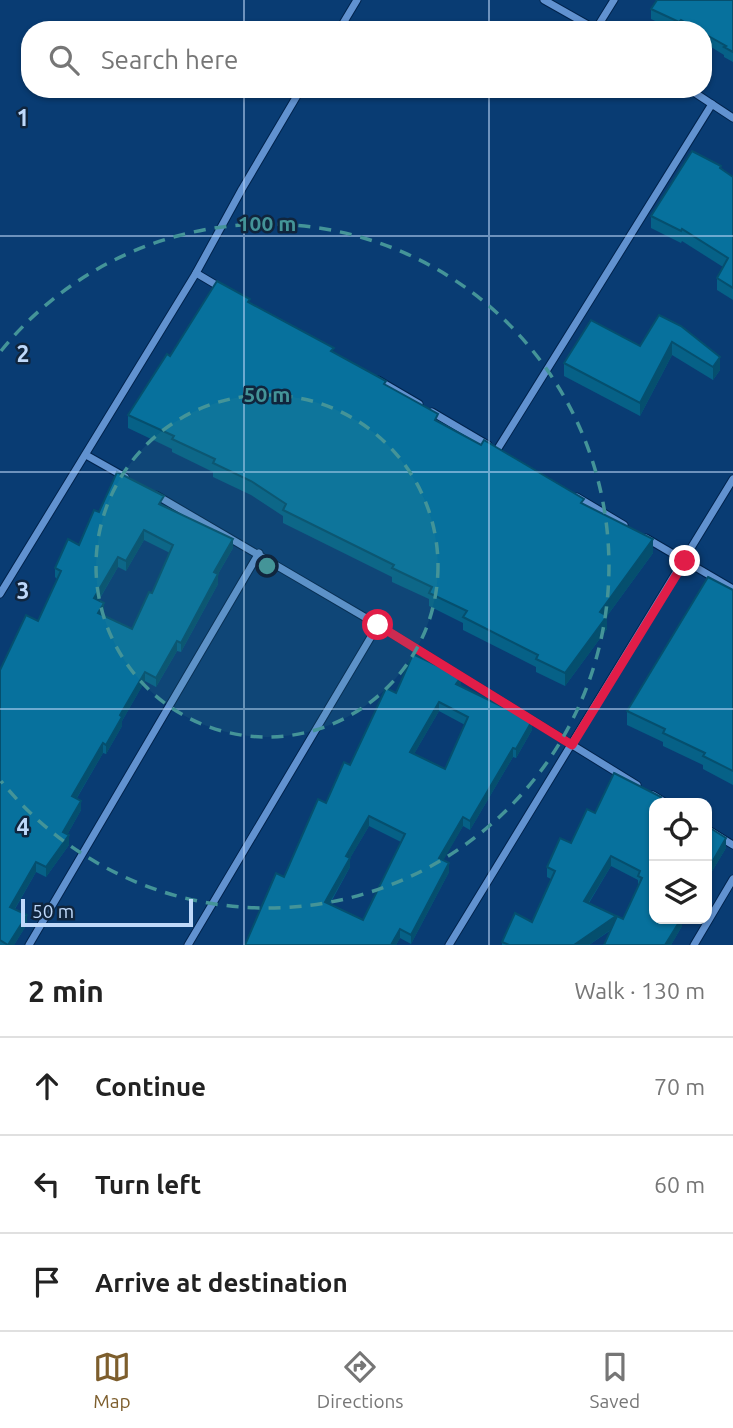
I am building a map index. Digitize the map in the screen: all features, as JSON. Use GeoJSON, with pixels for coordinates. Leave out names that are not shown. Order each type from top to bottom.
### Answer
{"type":"FeatureCollection","features":[{"type":"Feature","properties":{"kind":"street"},"geometry":{"type":"LineString","coordinates":[[344,21],[357,0]]}},
{"type":"Feature","properties":{"kind":"street"},"geometry":{"type":"LineString","coordinates":[[544,0],[582,21]]}},
{"type":"Feature","properties":{"kind":"street"},"geometry":{"type":"LineString","coordinates":[[601,21],[614,0]]}},
{"type":"Feature","properties":{"kind":"street"},"geometry":{"type":"LineString","coordinates":[[0,594],[196,273],[297,98]]}},
{"type":"Feature","properties":{"kind":"street"},"geometry":{"type":"LineString","coordinates":[[703,98],[733,118]]}},
{"type":"Feature","properties":{"kind":"street"},"geometry":{"type":"LineString","coordinates":[[497,450],[712,104]]}},
{"type":"Feature","properties":{"kind":"street"},"geometry":{"type":"LineString","coordinates":[[196,273],[232,294]]}},
{"type":"Feature","properties":{"kind":"street"},"geometry":{"type":"LineString","coordinates":[[365,372],[509,457]]}},
{"type":"Feature","properties":{"kind":"street"},"geometry":{"type":"LineString","coordinates":[[86,454],[132,481]]}},
{"type":"Feature","properties":{"kind":"street"},"geometry":{"type":"LineString","coordinates":[[449,945],[733,479]]}},
{"type":"Feature","properties":{"kind":"street"},"geometry":{"type":"LineString","coordinates":[[144,488],[259,553],[658,798]]}},
{"type":"Feature","properties":{"kind":"street"},"geometry":{"type":"LineString","coordinates":[[568,492],[626,527]]}},
{"type":"Feature","properties":{"kind":"street"},"geometry":{"type":"LineString","coordinates":[[638,534],[733,589]]}},
{"type":"Feature","properties":{"kind":"street"},"geometry":{"type":"LineString","coordinates":[[29,945],[259,553]]}},
{"type":"Feature","properties":{"kind":"street"},"geometry":{"type":"LineString","coordinates":[[188,945],[378,625]]}},
{"type":"Feature","properties":{"kind":"street"},"geometry":{"type":"LineString","coordinates":[[712,832],[733,845]]}},
{"type":"Feature","properties":{"kind":"street"},"geometry":{"type":"LineString","coordinates":[[694,945],[733,879]]}},
{"type":"Feature","properties":{"kind":"building"},"geometry":{"type":"Polygon","coordinates":[[[657,0],[733,0],[733,52],[712,38],[712,21],[677,21],[651,9],[657,0]]]}},
{"type":"Feature","properties":{"kind":"building"},"geometry":{"type":"Polygon","coordinates":[[[692,151],[721,166],[720,168],[733,177],[733,288],[717,278],[728,258],[682,229],[681,231],[651,216],[692,151]]]}},
{"type":"Feature","properties":{"kind":"building"},"geometry":{"type":"Polygon","coordinates":[[[217,281],[250,299],[248,302],[334,348],[331,351],[438,414],[435,420],[481,445],[484,440],[584,499],[581,503],[653,539],[600,612],[607,616],[565,673],[536,659],[538,655],[463,617],[467,611],[429,593],[432,587],[283,510],[286,504],[251,481],[213,463],[215,459],[172,439],[174,436],[128,415],[167,354],[170,356],[217,281]]]}},
{"type":"Feature","properties":{"kind":"building"},"geometry":{"type":"Polygon","coordinates":[[[659,315],[681,326],[720,357],[713,367],[672,342],[640,403],[564,363],[591,320],[640,346],[659,315]]]}},
{"type":"Feature","properties":{"kind":"building"},"geometry":{"type":"Polygon","coordinates":[[[117,472],[164,496],[159,504],[233,539],[214,572],[218,574],[181,643],[177,641],[156,678],[145,672],[106,745],[103,743],[72,796],[81,801],[63,832],[69,835],[46,867],[36,862],[10,907],[27,915],[8,945],[0,940],[0,670],[26,615],[38,621],[61,571],[55,568],[68,539],[79,545],[94,510],[99,512],[117,472]],[[144,530],[126,561],[118,557],[94,598],[104,603],[98,613],[132,629],[149,592],[152,593],[173,545],[144,530]]]}},
{"type":"Feature","properties":{"kind":"building"},"geometry":{"type":"Polygon","coordinates":[[[708,577],[733,590],[733,771],[703,756],[705,753],[663,733],[665,729],[627,711],[708,577]]]}},
{"type":"Feature","properties":{"kind":"building"},"geometry":{"type":"Polygon","coordinates":[[[413,654],[461,677],[456,684],[532,721],[470,821],[463,817],[439,858],[449,863],[411,935],[400,929],[391,945],[245,945],[276,873],[284,877],[318,799],[326,803],[344,762],[350,765],[386,688],[396,693],[413,654]],[[439,702],[410,752],[445,769],[468,717],[439,702]],[[369,816],[346,856],[350,858],[325,902],[363,920],[405,834],[369,816]]]}},
{"type":"Feature","properties":{"kind":"building"},"geometry":{"type":"Polygon","coordinates":[[[614,773],[661,797],[649,798],[649,924],[678,924],[665,945],[604,945],[617,916],[623,919],[642,878],[638,876],[640,871],[611,856],[584,901],[616,916],[574,945],[509,945],[502,942],[515,913],[532,922],[555,871],[547,867],[560,838],[571,843],[587,809],[595,813],[614,773]]]}},
{"type":"Feature","properties":{"kind":"building"},"geometry":{"type":"Polygon","coordinates":[[[712,829],[726,838],[712,862],[712,829]]]}},
{"type":"Feature","properties":{"kind":"route"},"geometry":{"type":"LineString","coordinates":[[378,625],[572,745],[685,561]]}}]}
